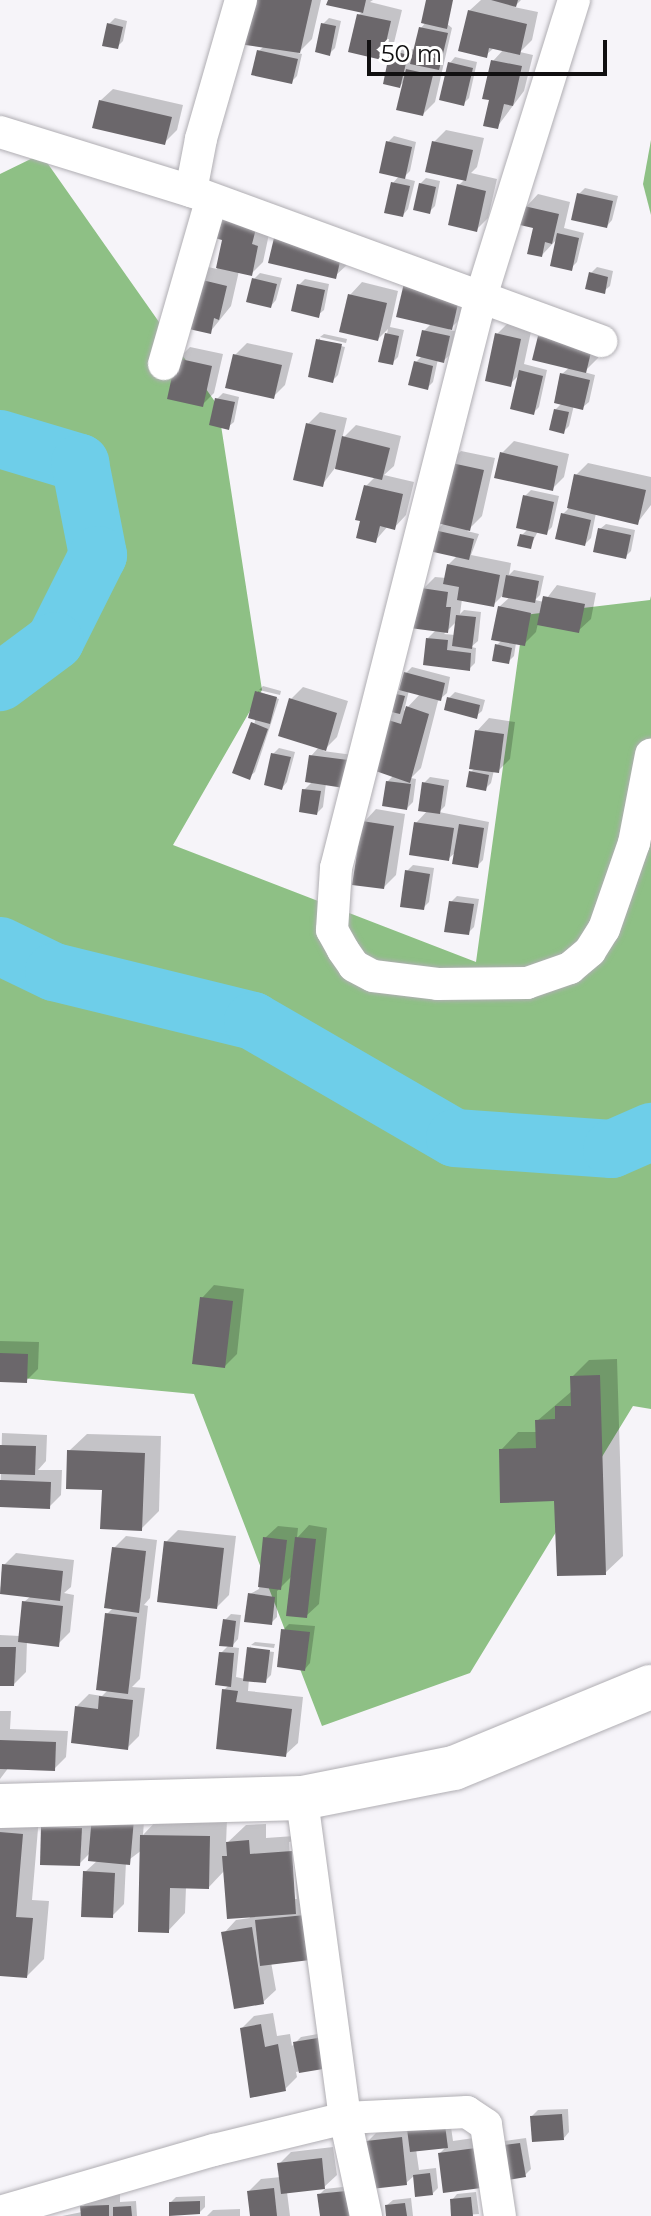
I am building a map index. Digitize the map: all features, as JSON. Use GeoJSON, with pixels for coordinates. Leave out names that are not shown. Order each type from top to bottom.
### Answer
{"type":"FeatureCollection","features":[{"type":"Feature","properties":{"kind":"main road"},"geometry":{"type":"LineString","coordinates":[[0,1806],[302,1798],[454,1768],[651,1687]]}},
{"type":"Feature","properties":{"kind":"street"},"geometry":{"type":"LineString","coordinates":[[164,364],[201,196],[201,139],[241,0]]}},
{"type":"Feature","properties":{"kind":"street"},"geometry":{"type":"LineString","coordinates":[[574,0],[481,297],[336,868],[332,930],[343,950],[354,966],[373,976],[438,984],[527,983],[570,968],[590,951],[604,929],[634,843],[651,755]]}},
{"type":"Feature","properties":{"kind":"street"},"geometry":{"type":"LineString","coordinates":[[0,132],[201,196],[601,341]]}},
{"type":"Feature","properties":{"kind":"street"},"geometry":{"type":"LineString","coordinates":[[302,1798],[345,2118],[366,2216]]}},
{"type":"Feature","properties":{"kind":"street"},"geometry":{"type":"LineString","coordinates":[[0,2212],[36,2210],[214,2150],[345,2118],[467,2112],[476,2115],[486,2125],[500,2216]]}},
{"type":"Feature","properties":{"kind":"green space"},"geometry":{"type":"Polygon","coordinates":[[[651,140],[651,215],[643,184],[651,140]]]}},
{"type":"Feature","properties":{"kind":"green space"},"geometry":{"type":"Polygon","coordinates":[[[41,154],[218,406],[262,690],[173,845],[476,962],[524,615],[650,600],[651,596],[651,1409],[633,1406],[470,1673],[322,1726],[194,1394],[0,1376],[0,174],[41,154]]]}},
{"type":"Feature","properties":{"kind":"building"},"geometry":{"type":"Polygon","coordinates":[[[250,0],[312,0],[300,53],[239,44],[250,0]]]}},
{"type":"Feature","properties":{"kind":"building"},"geometry":{"type":"Polygon","coordinates":[[[328,0],[366,0],[363,13],[326,5],[328,0]]]}},
{"type":"Feature","properties":{"kind":"building"},"geometry":{"type":"Polygon","coordinates":[[[426,0],[453,0],[447,29],[421,23],[426,0]]]}},
{"type":"Feature","properties":{"kind":"building"},"geometry":{"type":"Polygon","coordinates":[[[491,0],[518,0],[516,7],[491,0]]]}},
{"type":"Feature","properties":{"kind":"building"},"geometry":{"type":"Polygon","coordinates":[[[468,10],[527,24],[520,55],[489,48],[487,58],[458,51],[468,10]]]}},
{"type":"Feature","properties":{"kind":"building"},"geometry":{"type":"Polygon","coordinates":[[[357,14],[391,21],[382,60],[348,52],[357,14]]]}},
{"type":"Feature","properties":{"kind":"building"},"geometry":{"type":"Polygon","coordinates":[[[107,23],[123,27],[118,49],[102,46],[107,23]]]}},
{"type":"Feature","properties":{"kind":"building"},"geometry":{"type":"Polygon","coordinates":[[[321,23],[336,26],[330,56],[315,52],[321,23]]]}},
{"type":"Feature","properties":{"kind":"building"},"geometry":{"type":"Polygon","coordinates":[[[419,27],[448,33],[439,70],[410,64],[419,27]]]}},
{"type":"Feature","properties":{"kind":"building"},"geometry":{"type":"Polygon","coordinates":[[[257,50],[298,59],[292,84],[251,75],[257,50]]]}},
{"type":"Feature","properties":{"kind":"building"},"geometry":{"type":"Polygon","coordinates":[[[390,50],[408,55],[400,88],[383,84],[390,50]]]}},
{"type":"Feature","properties":{"kind":"building"},"geometry":{"type":"Polygon","coordinates":[[[491,60],[522,66],[513,106],[504,104],[498,129],[483,126],[489,100],[482,99],[491,60]]]}},
{"type":"Feature","properties":{"kind":"building"},"geometry":{"type":"Polygon","coordinates":[[[448,62],[473,68],[464,106],[439,100],[448,62]]]}},
{"type":"Feature","properties":{"kind":"building"},"geometry":{"type":"Polygon","coordinates":[[[406,69],[433,75],[423,116],[396,110],[406,69]]]}},
{"type":"Feature","properties":{"kind":"building"},"geometry":{"type":"Polygon","coordinates":[[[99,100],[172,117],[165,145],[92,128],[99,100]]]}},
{"type":"Feature","properties":{"kind":"building"},"geometry":{"type":"Polygon","coordinates":[[[386,141],[412,147],[405,179],[379,173],[386,141]]]}},
{"type":"Feature","properties":{"kind":"building"},"geometry":{"type":"Polygon","coordinates":[[[432,141],[473,150],[466,181],[425,172],[432,141]]]}},
{"type":"Feature","properties":{"kind":"building"},"geometry":{"type":"Polygon","coordinates":[[[391,182],[410,186],[403,217],[384,213],[391,182]]]}},
{"type":"Feature","properties":{"kind":"building"},"geometry":{"type":"Polygon","coordinates":[[[419,183],[436,187],[430,214],[413,210],[419,183]]]}},
{"type":"Feature","properties":{"kind":"building"},"geometry":{"type":"Polygon","coordinates":[[[457,184],[486,191],[477,232],[448,225],[457,184]]]}},
{"type":"Feature","properties":{"kind":"building"},"geometry":{"type":"Polygon","coordinates":[[[577,193],[613,201],[607,228],[571,220],[577,193]]]}},
{"type":"Feature","properties":{"kind":"building"},"geometry":{"type":"Polygon","coordinates":[[[524,206],[559,214],[552,244],[545,242],[542,257],[527,254],[533,228],[520,225],[524,206]]]}},
{"type":"Feature","properties":{"kind":"building"},"geometry":{"type":"Polygon","coordinates":[[[217,212],[258,221],[252,244],[258,246],[252,276],[216,268],[222,240],[211,237],[217,212]]]}},
{"type":"Feature","properties":{"kind":"building"},"geometry":{"type":"Polygon","coordinates":[[[557,233],[579,238],[572,271],[550,266],[557,233]]]}},
{"type":"Feature","properties":{"kind":"building"},"geometry":{"type":"Polygon","coordinates":[[[274,238],[342,253],[336,279],[268,263],[274,238]]]}},
{"type":"Feature","properties":{"kind":"building"},"geometry":{"type":"Polygon","coordinates":[[[589,272],[608,277],[605,294],[585,289],[589,272]]]}},
{"type":"Feature","properties":{"kind":"building"},"geometry":{"type":"Polygon","coordinates":[[[194,278],[227,286],[219,320],[214,318],[211,334],[189,329],[194,278]]]}},
{"type":"Feature","properties":{"kind":"building"},"geometry":{"type":"Polygon","coordinates":[[[252,278],[277,284],[271,308],[246,302],[252,278]]]}},
{"type":"Feature","properties":{"kind":"building"},"geometry":{"type":"Polygon","coordinates":[[[404,283],[460,295],[452,330],[396,317],[404,283]]]}},
{"type":"Feature","properties":{"kind":"building"},"geometry":{"type":"Polygon","coordinates":[[[297,284],[325,290],[319,318],[291,311],[297,284]]]}},
{"type":"Feature","properties":{"kind":"building"},"geometry":{"type":"Polygon","coordinates":[[[348,294],[387,303],[378,341],[339,332],[348,294]]]}},
{"type":"Feature","properties":{"kind":"building"},"geometry":{"type":"Polygon","coordinates":[[[422,330],[450,336],[444,363],[416,356],[422,330]]]}},
{"type":"Feature","properties":{"kind":"building"},"geometry":{"type":"Polygon","coordinates":[[[385,333],[399,336],[393,365],[378,362],[385,333]]]}},
{"type":"Feature","properties":{"kind":"building"},"geometry":{"type":"Polygon","coordinates":[[[495,333],[521,339],[511,387],[485,381],[495,333]]]}},
{"type":"Feature","properties":{"kind":"building"},"geometry":{"type":"Polygon","coordinates":[[[538,336],[592,348],[586,373],[532,360],[538,336]]]}},
{"type":"Feature","properties":{"kind":"building"},"geometry":{"type":"Polygon","coordinates":[[[316,339],[342,344],[333,383],[308,377],[316,339]]]}},
{"type":"Feature","properties":{"kind":"building"},"geometry":{"type":"Polygon","coordinates":[[[233,354],[282,365],[274,399],[225,388],[233,354]]]}},
{"type":"Feature","properties":{"kind":"building"},"geometry":{"type":"Polygon","coordinates":[[[176,358],[212,366],[203,407],[167,399],[176,358]]]}},
{"type":"Feature","properties":{"kind":"building"},"geometry":{"type":"Polygon","coordinates":[[[414,361],[433,366],[428,390],[408,385],[414,361]]]}},
{"type":"Feature","properties":{"kind":"building"},"geometry":{"type":"Polygon","coordinates":[[[519,370],[543,376],[534,415],[510,409],[519,370]]]}},
{"type":"Feature","properties":{"kind":"building"},"geometry":{"type":"Polygon","coordinates":[[[560,373],[590,380],[583,410],[554,403],[560,373]]]}},
{"type":"Feature","properties":{"kind":"building"},"geometry":{"type":"Polygon","coordinates":[[[215,398],[235,402],[229,430],[209,425],[215,398]]]}},
{"type":"Feature","properties":{"kind":"building"},"geometry":{"type":"Polygon","coordinates":[[[554,409],[569,412],[564,434],[549,430],[554,409]]]}},
{"type":"Feature","properties":{"kind":"building"},"geometry":{"type":"Polygon","coordinates":[[[306,423],[336,430],[323,487],[293,480],[306,423]]]}},
{"type":"Feature","properties":{"kind":"building"},"geometry":{"type":"Polygon","coordinates":[[[342,436],[390,448],[382,480],[335,469],[342,436]]]}},
{"type":"Feature","properties":{"kind":"building"},"geometry":{"type":"Polygon","coordinates":[[[500,452],[558,466],[553,491],[494,478],[500,452]]]}},
{"type":"Feature","properties":{"kind":"building"},"geometry":{"type":"Polygon","coordinates":[[[447,462],[484,470],[470,531],[433,522],[447,462]]]}},
{"type":"Feature","properties":{"kind":"building"},"geometry":{"type":"Polygon","coordinates":[[[574,474],[646,490],[638,525],[567,508],[574,474]]]}},
{"type":"Feature","properties":{"kind":"building"},"geometry":{"type":"Polygon","coordinates":[[[364,485],[403,494],[395,530],[380,526],[376,543],[356,538],[360,521],[355,520],[364,485]]]}},
{"type":"Feature","properties":{"kind":"building"},"geometry":{"type":"Polygon","coordinates":[[[523,495],[554,502],[547,535],[516,528],[523,495]]]}},
{"type":"Feature","properties":{"kind":"building"},"geometry":{"type":"Polygon","coordinates":[[[561,513],[591,520],[585,546],[555,539],[561,513]]]}},
{"type":"Feature","properties":{"kind":"building"},"geometry":{"type":"Polygon","coordinates":[[[598,528],[631,535],[626,559],[593,552],[598,528]]]}},
{"type":"Feature","properties":{"kind":"building"},"geometry":{"type":"Polygon","coordinates":[[[434,530],[474,539],[469,560],[429,551],[434,530]]]}},
{"type":"Feature","properties":{"kind":"building"},"geometry":{"type":"Polygon","coordinates":[[[520,534],[534,537],[531,549],[517,546],[520,534]]]}},
{"type":"Feature","properties":{"kind":"building"},"geometry":{"type":"Polygon","coordinates":[[[447,564],[500,575],[494,607],[457,600],[459,587],[443,584],[447,564]]]}},
{"type":"Feature","properties":{"kind":"building"},"geometry":{"type":"Polygon","coordinates":[[[506,575],[539,581],[535,603],[502,597],[506,575]]]}},
{"type":"Feature","properties":{"kind":"building"},"geometry":{"type":"Polygon","coordinates":[[[421,588],[448,592],[446,607],[451,607],[448,633],[410,628],[421,588]]]}},
{"type":"Feature","properties":{"kind":"building"},"geometry":{"type":"Polygon","coordinates":[[[543,596],[585,604],[579,633],[537,625],[543,596]]]}},
{"type":"Feature","properties":{"kind":"building"},"geometry":{"type":"Polygon","coordinates":[[[498,606],[531,613],[525,646],[491,640],[498,606]]]}},
{"type":"Feature","properties":{"kind":"building"},"geometry":{"type":"Polygon","coordinates":[[[456,615],[476,617],[472,649],[452,646],[456,615]]]}},
{"type":"Feature","properties":{"kind":"building"},"geometry":{"type":"Polygon","coordinates":[[[426,638],[448,640],[447,650],[471,653],[470,671],[423,665],[426,638]]]}},
{"type":"Feature","properties":{"kind":"building"},"geometry":{"type":"Polygon","coordinates":[[[495,644],[512,648],[509,664],[492,661],[495,644]]]}},
{"type":"Feature","properties":{"kind":"building"},"geometry":{"type":"Polygon","coordinates":[[[404,672],[445,683],[441,701],[399,690],[404,672]]]}},
{"type":"Feature","properties":{"kind":"building"},"geometry":{"type":"Polygon","coordinates":[[[255,691],[277,697],[270,724],[248,718],[255,691]]]}},
{"type":"Feature","properties":{"kind":"building"},"geometry":{"type":"Polygon","coordinates":[[[392,693],[405,696],[400,714],[387,711],[392,693]]]}},
{"type":"Feature","properties":{"kind":"building"},"geometry":{"type":"Polygon","coordinates":[[[447,697],[480,705],[477,719],[444,710],[447,697]]]}},
{"type":"Feature","properties":{"kind":"building"},"geometry":{"type":"Polygon","coordinates":[[[289,698],[337,713],[326,751],[278,736],[289,698]]]}},
{"type":"Feature","properties":{"kind":"building"},"geometry":{"type":"Polygon","coordinates":[[[406,706],[429,714],[410,783],[370,769],[385,719],[401,724],[406,706]]]}},
{"type":"Feature","properties":{"kind":"building"},"geometry":{"type":"Polygon","coordinates":[[[251,722],[268,729],[250,780],[232,773],[251,722]]]}},
{"type":"Feature","properties":{"kind":"building"},"geometry":{"type":"Polygon","coordinates":[[[475,730],[504,734],[499,773],[469,769],[475,730]]]}},
{"type":"Feature","properties":{"kind":"building"},"geometry":{"type":"Polygon","coordinates":[[[271,753],[291,757],[282,790],[264,785],[271,753]]]}},
{"type":"Feature","properties":{"kind":"building"},"geometry":{"type":"Polygon","coordinates":[[[309,755],[348,760],[344,788],[305,782],[309,755]]]}},
{"type":"Feature","properties":{"kind":"building"},"geometry":{"type":"Polygon","coordinates":[[[469,771],[489,775],[486,791],[466,787],[469,771]]]}},
{"type":"Feature","properties":{"kind":"building"},"geometry":{"type":"Polygon","coordinates":[[[386,781],[411,784],[407,810],[382,806],[386,781]]]}},
{"type":"Feature","properties":{"kind":"building"},"geometry":{"type":"Polygon","coordinates":[[[422,782],[444,786],[440,814],[418,811],[422,782]]]}},
{"type":"Feature","properties":{"kind":"building"},"geometry":{"type":"Polygon","coordinates":[[[302,789],[321,791],[317,815],[299,812],[302,789]]]}},
{"type":"Feature","properties":{"kind":"building"},"geometry":{"type":"Polygon","coordinates":[[[362,821],[394,826],[384,889],[352,885],[362,821]]]}},
{"type":"Feature","properties":{"kind":"building"},"geometry":{"type":"Polygon","coordinates":[[[414,822],[454,828],[449,861],[409,855],[414,822]]]}},
{"type":"Feature","properties":{"kind":"building"},"geometry":{"type":"Polygon","coordinates":[[[459,824],[484,828],[478,868],[452,864],[459,824]]]}},
{"type":"Feature","properties":{"kind":"building"},"geometry":{"type":"Polygon","coordinates":[[[405,870],[430,874],[424,910],[400,907],[405,870]]]}},
{"type":"Feature","properties":{"kind":"building"},"geometry":{"type":"Polygon","coordinates":[[[449,901],[474,904],[469,935],[444,932],[449,901]]]}},
{"type":"Feature","properties":{"kind":"building"},"geometry":{"type":"Polygon","coordinates":[[[200,1297],[233,1301],[225,1368],[192,1364],[200,1297]]]}},
{"type":"Feature","properties":{"kind":"building"},"geometry":{"type":"Polygon","coordinates":[[[0,1353],[28,1354],[27,1383],[0,1382],[0,1353]]]}},
{"type":"Feature","properties":{"kind":"building"},"geometry":{"type":"Polygon","coordinates":[[[600,1375],[606,1575],[557,1576],[554,1501],[500,1503],[499,1449],[536,1448],[535,1420],[555,1419],[555,1406],[571,1406],[570,1376],[600,1375]]]}},
{"type":"Feature","properties":{"kind":"building"},"geometry":{"type":"Polygon","coordinates":[[[0,1445],[36,1446],[35,1475],[0,1474],[0,1445]]]}},
{"type":"Feature","properties":{"kind":"building"},"geometry":{"type":"Polygon","coordinates":[[[67,1450],[145,1453],[142,1531],[100,1529],[102,1490],[66,1489],[67,1450]]]}},
{"type":"Feature","properties":{"kind":"building"},"geometry":{"type":"Polygon","coordinates":[[[0,1480],[51,1482],[50,1509],[0,1507],[0,1480]]]}},
{"type":"Feature","properties":{"kind":"building"},"geometry":{"type":"Polygon","coordinates":[[[263,1537],[287,1540],[281,1590],[258,1587],[263,1537]]]}},
{"type":"Feature","properties":{"kind":"building"},"geometry":{"type":"Polygon","coordinates":[[[295,1537],[316,1539],[307,1618],[286,1616],[295,1537]]]}},
{"type":"Feature","properties":{"kind":"building"},"geometry":{"type":"Polygon","coordinates":[[[164,1541],[224,1548],[217,1609],[157,1602],[164,1541]]]}},
{"type":"Feature","properties":{"kind":"building"},"geometry":{"type":"Polygon","coordinates":[[[112,1547],[146,1551],[139,1613],[104,1608],[112,1547]]]}},
{"type":"Feature","properties":{"kind":"building"},"geometry":{"type":"Polygon","coordinates":[[[2,1564],[63,1571],[60,1601],[0,1594],[2,1564]]]}},
{"type":"Feature","properties":{"kind":"building"},"geometry":{"type":"Polygon","coordinates":[[[248,1593],[275,1597],[272,1625],[244,1622],[248,1593]]]}},
{"type":"Feature","properties":{"kind":"building"},"geometry":{"type":"Polygon","coordinates":[[[22,1601],[63,1606],[59,1647],[18,1642],[22,1601]]]}},
{"type":"Feature","properties":{"kind":"building"},"geometry":{"type":"Polygon","coordinates":[[[105,1613],[137,1617],[128,1694],[96,1690],[105,1613]]]}},
{"type":"Feature","properties":{"kind":"building"},"geometry":{"type":"Polygon","coordinates":[[[223,1619],[236,1621],[233,1647],[219,1646],[223,1619]]]}},
{"type":"Feature","properties":{"kind":"building"},"geometry":{"type":"Polygon","coordinates":[[[281,1629],[310,1632],[305,1671],[277,1667],[281,1629]]]}},
{"type":"Feature","properties":{"kind":"building"},"geometry":{"type":"Polygon","coordinates":[[[0,1647],[16,1647],[14,1686],[0,1686],[0,1647]]]}},
{"type":"Feature","properties":{"kind":"building"},"geometry":{"type":"Polygon","coordinates":[[[247,1647],[270,1650],[266,1683],[243,1681],[247,1647]]]}},
{"type":"Feature","properties":{"kind":"building"},"geometry":{"type":"Polygon","coordinates":[[[219,1652],[234,1653],[231,1687],[215,1685],[219,1652]]]}},
{"type":"Feature","properties":{"kind":"building"},"geometry":{"type":"Polygon","coordinates":[[[222,1689],[238,1691],[236,1702],[292,1709],[286,1757],[216,1749],[222,1689]]]}},
{"type":"Feature","properties":{"kind":"building"},"geometry":{"type":"Polygon","coordinates":[[[99,1696],[133,1700],[128,1750],[71,1743],[75,1706],[98,1709],[99,1696]]]}},
{"type":"Feature","properties":{"kind":"building"},"geometry":{"type":"Polygon","coordinates":[[[0,1740],[56,1742],[55,1771],[0,1769],[0,1740]]]}},
{"type":"Feature","properties":{"kind":"building"},"geometry":{"type":"Polygon","coordinates":[[[92,1816],[134,1819],[130,1865],[88,1861],[92,1816]]]}},
{"type":"Feature","properties":{"kind":"building"},"geometry":{"type":"Polygon","coordinates":[[[41,1827],[82,1828],[80,1866],[40,1865],[41,1827]]]}},
{"type":"Feature","properties":{"kind":"building"},"geometry":{"type":"Polygon","coordinates":[[[0,1832],[23,1834],[16,1917],[33,1918],[27,1978],[0,1976],[0,1832]]]}},
{"type":"Feature","properties":{"kind":"building"},"geometry":{"type":"Polygon","coordinates":[[[140,1835],[210,1836],[209,1889],[170,1888],[169,1933],[138,1932],[140,1835]]]}},
{"type":"Feature","properties":{"kind":"building"},"geometry":{"type":"Polygon","coordinates":[[[249,1840],[250,1854],[292,1851],[296,1914],[227,1919],[222,1856],[227,1856],[226,1842],[249,1840]]]}},
{"type":"Feature","properties":{"kind":"building"},"geometry":{"type":"Polygon","coordinates":[[[83,1871],[115,1873],[113,1918],[81,1917],[83,1871]]]}},
{"type":"Feature","properties":{"kind":"building"},"geometry":{"type":"Polygon","coordinates":[[[305,1915],[310,1960],[260,1966],[255,1920],[305,1915]]]}},
{"type":"Feature","properties":{"kind":"building"},"geometry":{"type":"Polygon","coordinates":[[[252,1927],[264,2004],[234,2009],[221,1932],[252,1927]]]}},
{"type":"Feature","properties":{"kind":"building"},"geometry":{"type":"Polygon","coordinates":[[[261,2024],[265,2047],[278,2044],[286,2091],[250,2098],[240,2028],[261,2024]]]}},
{"type":"Feature","properties":{"kind":"building"},"geometry":{"type":"Polygon","coordinates":[[[324,2037],[329,2068],[299,2073],[293,2042],[324,2037]]]}},
{"type":"Feature","properties":{"kind":"building"},"geometry":{"type":"Polygon","coordinates":[[[562,2114],[564,2140],[532,2142],[530,2116],[562,2114]]]}},
{"type":"Feature","properties":{"kind":"building"},"geometry":{"type":"Polygon","coordinates":[[[445,2125],[448,2148],[410,2152],[407,2129],[445,2125]]]}},
{"type":"Feature","properties":{"kind":"building"},"geometry":{"type":"Polygon","coordinates":[[[402,2137],[407,2185],[371,2189],[366,2141],[402,2137]]]}},
{"type":"Feature","properties":{"kind":"building"},"geometry":{"type":"Polygon","coordinates":[[[520,2143],[526,2177],[502,2181],[496,2146],[520,2143]]]}},
{"type":"Feature","properties":{"kind":"building"},"geometry":{"type":"Polygon","coordinates":[[[476,2148],[481,2188],[443,2193],[438,2153],[476,2148]]]}},
{"type":"Feature","properties":{"kind":"building"},"geometry":{"type":"Polygon","coordinates":[[[322,2158],[325,2189],[281,2194],[277,2163],[322,2158]]]}},
{"type":"Feature","properties":{"kind":"building"},"geometry":{"type":"Polygon","coordinates":[[[430,2173],[433,2195],[415,2197],[413,2175],[430,2173]]]}},
{"type":"Feature","properties":{"kind":"building"},"geometry":{"type":"Polygon","coordinates":[[[274,2188],[277,2216],[250,2216],[247,2191],[274,2188]]]}},
{"type":"Feature","properties":{"kind":"building"},"geometry":{"type":"Polygon","coordinates":[[[346,2191],[349,2216],[320,2216],[317,2194],[346,2191]]]}},
{"type":"Feature","properties":{"kind":"building"},"geometry":{"type":"Polygon","coordinates":[[[471,2197],[473,2216],[451,2216],[450,2199],[471,2197]]]}},
{"type":"Feature","properties":{"kind":"building"},"geometry":{"type":"Polygon","coordinates":[[[200,2201],[200,2214],[169,2216],[169,2202],[200,2201]]]}},
{"type":"Feature","properties":{"kind":"building"},"geometry":{"type":"Polygon","coordinates":[[[405,2203],[407,2216],[386,2216],[385,2205],[405,2203]]]}},
{"type":"Feature","properties":{"kind":"building"},"geometry":{"type":"Polygon","coordinates":[[[109,2205],[109,2216],[81,2216],[80,2206],[109,2205]]]}},
{"type":"Feature","properties":{"kind":"building"},"geometry":{"type":"Polygon","coordinates":[[[131,2206],[132,2216],[113,2216],[113,2207],[131,2206]]]}},
{"type":"Feature","properties":{"kind":"waterway"},"geometry":{"type":"LineString","coordinates":[[0,439],[80,463],[98,555],[55,641],[0,682]]}},
{"type":"Feature","properties":{"kind":"waterway"},"geometry":{"type":"LineString","coordinates":[[0,946],[54,972],[253,1021],[455,1138],[612,1149],[651,1132]]}}]}
